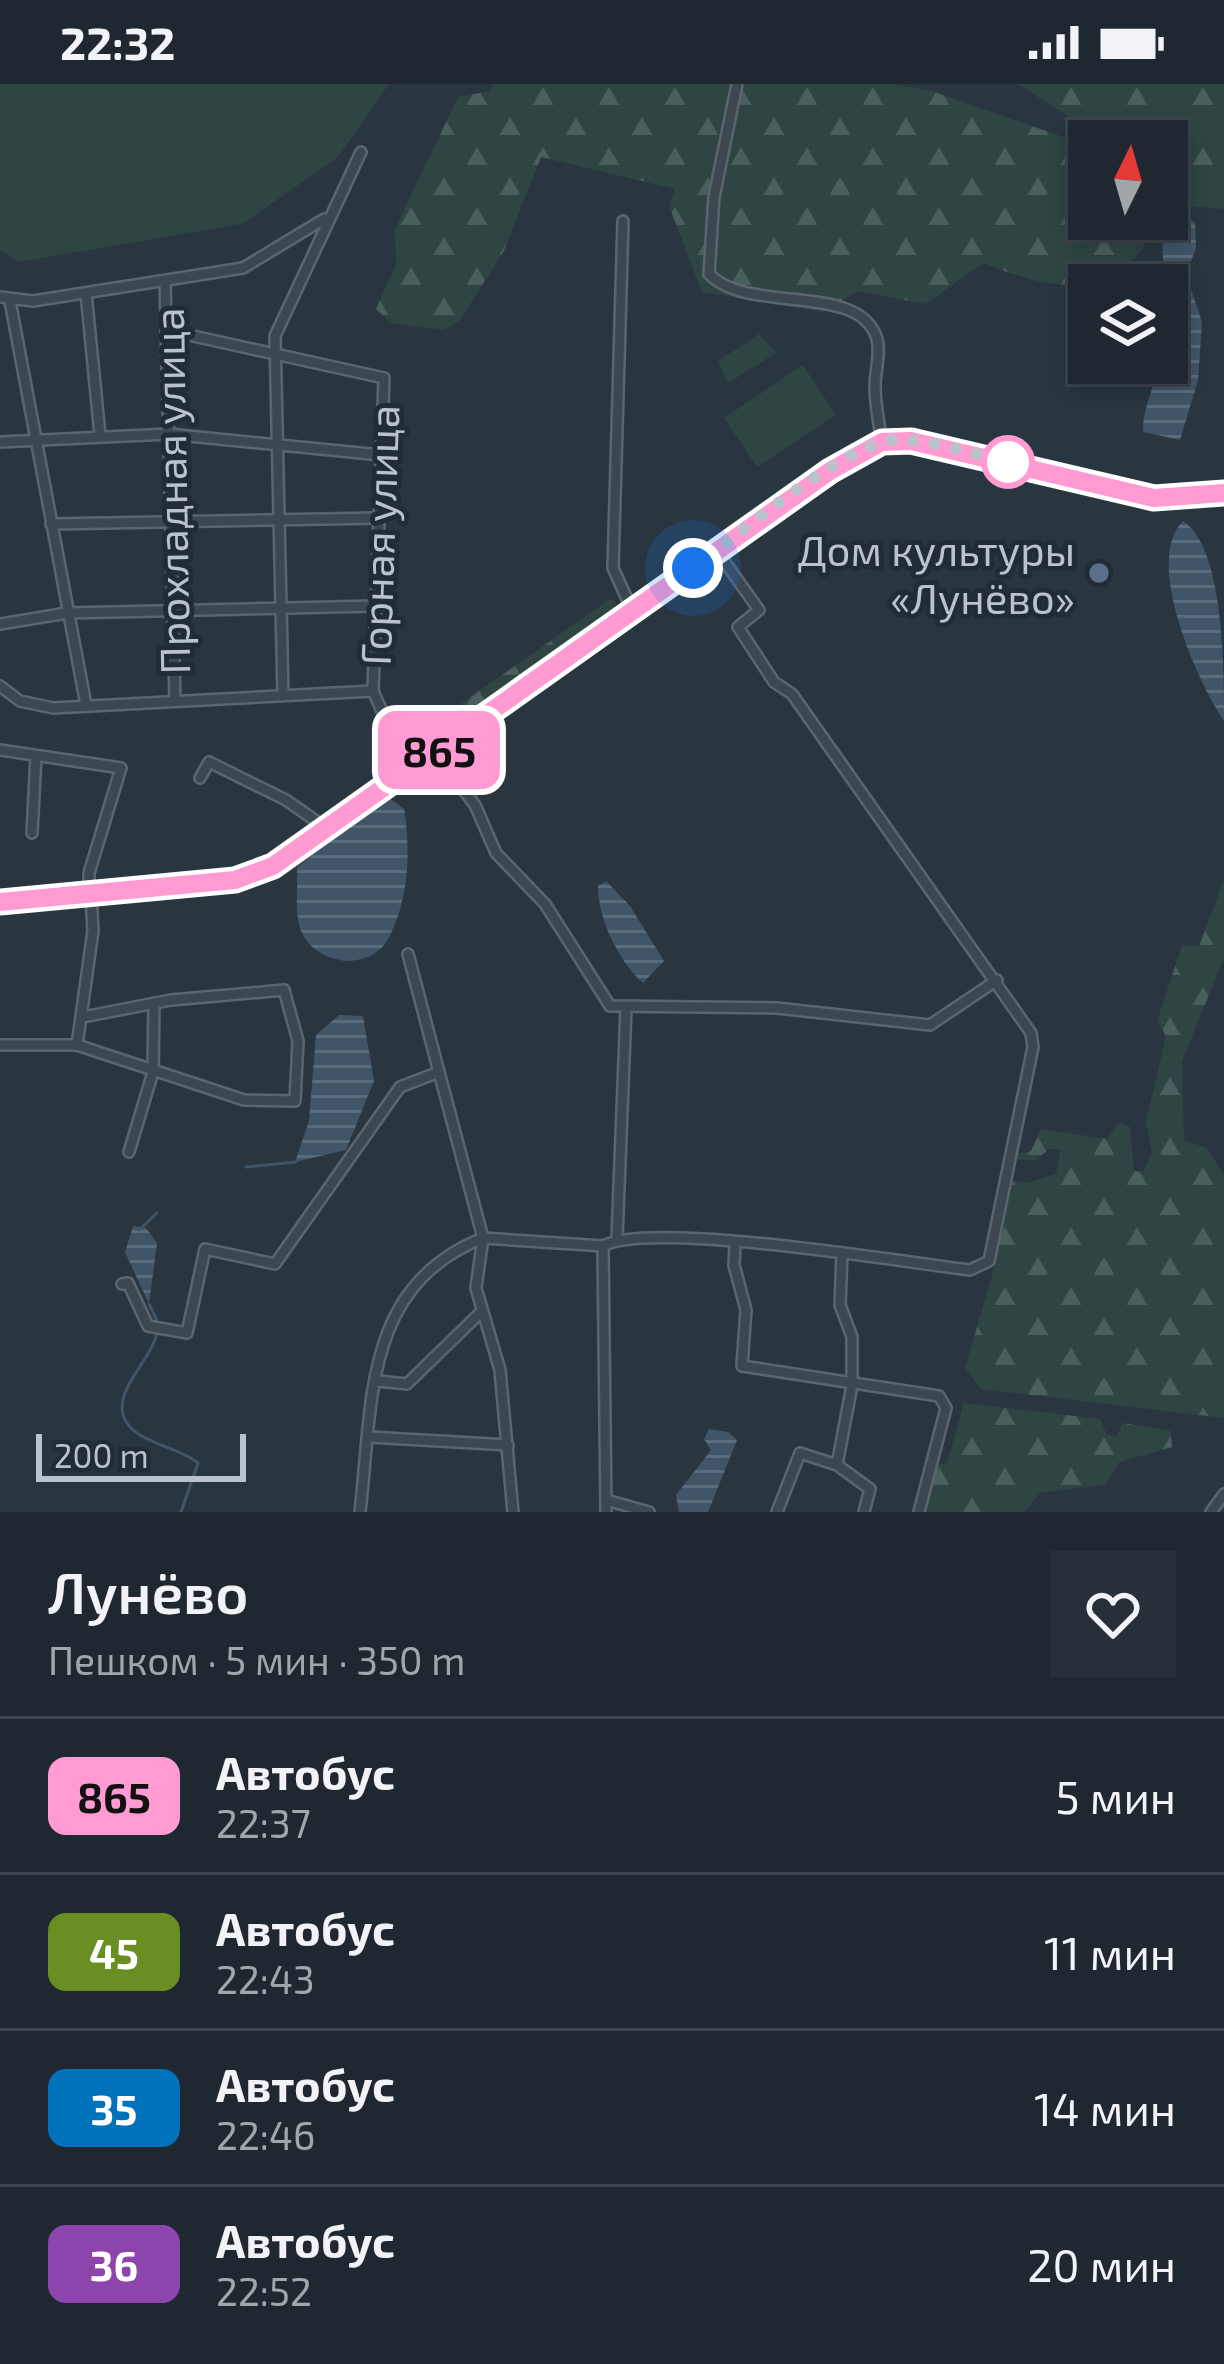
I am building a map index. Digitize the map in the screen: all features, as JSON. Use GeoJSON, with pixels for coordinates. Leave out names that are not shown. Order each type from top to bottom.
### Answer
{"type":"FeatureCollection","features":[{"type":"Feature","properties":{"kind":"street"},"geometry":{"type":"LineString","coordinates":[[737,84],[714,197],[709,274],[718,284],[760,297],[847,307],[867,322],[878,340],[875,391],[882,442]]}},
{"type":"Feature","properties":{"kind":"street"},"geometry":{"type":"LineString","coordinates":[[283,696],[277,323],[361,152]]}},
{"type":"Feature","properties":{"kind":"street"},"geometry":{"type":"LineString","coordinates":[[86,706],[5,299],[86,293],[243,268],[329,216]]}},
{"type":"Feature","properties":{"kind":"street"},"geometry":{"type":"LineString","coordinates":[[623,220],[613,568],[633,612]]}},
{"type":"Feature","properties":{"kind":"street"},"geometry":{"type":"LineString","coordinates":[[280,248],[306,262]]}},
{"type":"Feature","properties":{"kind":"street","name":"Прохладная улица"},"geometry":{"type":"LineString","coordinates":[[165,281],[175,701]]}},
{"type":"Feature","properties":{"kind":"street"},"geometry":{"type":"LineString","coordinates":[[86,293],[100,434]]}},
{"type":"Feature","properties":{"kind":"street"},"geometry":{"type":"LineString","coordinates":[[166,329],[275,354]]}},
{"type":"Feature","properties":{"kind":"street","name":"Горная улица"},"geometry":{"type":"LineString","coordinates":[[275,354],[384,378],[373,691]]}},
{"type":"Feature","properties":{"kind":"street"},"geometry":{"type":"LineString","coordinates":[[0,442],[34,436],[168,434],[381,455]]}},
{"type":"Feature","properties":{"kind":"street"},"geometry":{"type":"LineString","coordinates":[[0,902],[255,875],[435,753],[853,455],[882,442],[911,441],[1154,498],[1224,493]]}},
{"type":"Feature","properties":{"kind":"street"},"geometry":{"type":"LineString","coordinates":[[51,524],[379,518]]}},
{"type":"Feature","properties":{"kind":"street"},"geometry":{"type":"LineString","coordinates":[[360,1512],[379,1349],[411,1289],[436,1260],[483,1238],[603,1246],[617,1238],[679,1235],[970,1270],[988,1261],[1033,1047],[1031,1033],[792,694],[774,682],[748,644],[738,627],[759,610],[717,551]]}},
{"type":"Feature","properties":{"kind":"street"},"geometry":{"type":"LineString","coordinates":[[0,624],[67,613],[375,606]]}},
{"type":"Feature","properties":{"kind":"street"},"geometry":{"type":"LineString","coordinates":[[0,686],[34,706],[373,691],[385,718],[435,753],[476,805],[496,853],[544,904],[598,995],[610,1006],[777,1007],[930,1025],[997,980]]}},
{"type":"Feature","properties":{"kind":"street"},"geometry":{"type":"LineString","coordinates":[[0,750],[122,768],[89,873],[93,931],[76,1045]]}},
{"type":"Feature","properties":{"kind":"street"},"geometry":{"type":"LineString","coordinates":[[32,833],[36,756]]}},
{"type":"Feature","properties":{"kind":"street"},"geometry":{"type":"LineString","coordinates":[[200,778],[209,762],[286,800],[326,828]]}},
{"type":"Feature","properties":{"kind":"street"},"geometry":{"type":"LineString","coordinates":[[407,954],[483,1238],[478,1250],[481,1312],[500,1370],[513,1512]]}},
{"type":"Feature","properties":{"kind":"street"},"geometry":{"type":"LineString","coordinates":[[0,1045],[76,1045],[244,1100],[295,1101],[298,1041],[284,990],[83,1017]]}},
{"type":"Feature","properties":{"kind":"street"},"geometry":{"type":"LineString","coordinates":[[130,1152],[153,1072],[154,1004]]}},
{"type":"Feature","properties":{"kind":"street"},"geometry":{"type":"LineString","coordinates":[[617,1238],[626,1009]]}},
{"type":"Feature","properties":{"kind":"street"},"geometry":{"type":"LineString","coordinates":[[122,1284],[128,1283],[148,1326],[187,1333],[205,1249],[275,1264],[400,1087],[439,1072]]}},
{"type":"Feature","properties":{"kind":"street"},"geometry":{"type":"LineString","coordinates":[[734,1244],[734,1265],[746,1310],[742,1366],[939,1396],[946,1408],[919,1512]]}},
{"type":"Feature","properties":{"kind":"street"},"geometry":{"type":"LineString","coordinates":[[603,1246],[606,1506],[649,1512]]}},
{"type":"Feature","properties":{"kind":"street"},"geometry":{"type":"LineString","coordinates":[[837,1465],[852,1385],[852,1337],[840,1305],[842,1254]]}},
{"type":"Feature","properties":{"kind":"street"},"geometry":{"type":"LineString","coordinates":[[378,1381],[407,1384],[481,1312]]}},
{"type":"Feature","properties":{"kind":"street"},"geometry":{"type":"LineString","coordinates":[[369,1437],[508,1445]]}},
{"type":"Feature","properties":{"kind":"street"},"geometry":{"type":"LineString","coordinates":[[777,1512],[800,1453],[837,1465],[870,1490],[864,1512]]}},
{"type":"Feature","properties":{"kind":"street"},"geometry":{"type":"LineString","coordinates":[[1210,1512],[1224,1494]]}},
{"type":"Feature","properties":{"kind":"green space"},"geometry":{"type":"Polygon","coordinates":[[[0,84],[389,84],[338,157],[242,224],[19,262],[0,250],[0,84]]]}},
{"type":"Feature","properties":{"kind":"green space"},"geometry":{"type":"Polygon","coordinates":[[[493,84],[893,84],[932,91],[1068,139],[1068,240],[1143,240],[1145,245],[1129,264],[1068,264],[1068,285],[983,263],[926,304],[857,291],[823,312],[702,292],[669,206],[675,189],[541,157],[503,253],[459,321],[444,330],[391,323],[376,309],[396,265],[395,229],[458,97],[490,91],[493,84]]]}},
{"type":"Feature","properties":{"kind":"green space"},"geometry":{"type":"Polygon","coordinates":[[[1018,84],[1224,84],[1224,209],[1188,206],[1188,120],[1081,120],[1018,84]]]}},
{"type":"Feature","properties":{"kind":"green space"},"geometry":{"type":"Polygon","coordinates":[[[759,334],[776,353],[728,383],[718,361],[759,334]]]}},
{"type":"Feature","properties":{"kind":"green space"},"geometry":{"type":"Polygon","coordinates":[[[803,365],[836,415],[757,467],[724,418],[803,365]]]}},
{"type":"Feature","properties":{"kind":"green space"},"geometry":{"type":"Polygon","coordinates":[[[610,599],[616,602],[615,610],[430,742],[424,733],[428,727],[610,599]]]}},
{"type":"Feature","properties":{"kind":"green space"},"geometry":{"type":"Polygon","coordinates":[[[1224,880],[1224,958],[1182,1061],[1184,1140],[1207,1148],[1224,1176],[1224,1418],[981,1389],[965,1368],[1013,1180],[1026,1183],[1056,1174],[1061,1149],[1049,1149],[1035,1161],[1017,1159],[1017,1154],[1031,1151],[1041,1129],[1107,1139],[1118,1123],[1130,1127],[1134,1171],[1143,1172],[1152,1153],[1146,1122],[1166,1036],[1157,1021],[1182,945],[1199,946],[1224,880]]]}},
{"type":"Feature","properties":{"kind":"green space"},"geometry":{"type":"Polygon","coordinates":[[[964,1403],[1100,1419],[1107,1435],[1116,1437],[1123,1423],[1171,1431],[1172,1447],[1119,1462],[1106,1484],[1040,1493],[1024,1512],[919,1512],[928,1466],[947,1463],[964,1403]]]}},
{"type":"Feature","properties":{"kind":"water"},"geometry":{"type":"Polygon","coordinates":[[[1188,219],[1195,222],[1196,248],[1188,269],[1188,264],[1163,264],[1162,240],[1188,240],[1188,219]]]}},
{"type":"Feature","properties":{"kind":"water"},"geometry":{"type":"Polygon","coordinates":[[[1188,280],[1202,322],[1198,380],[1180,440],[1143,432],[1153,384],[1188,384],[1188,280]]]}},
{"type":"Feature","properties":{"kind":"water"},"geometry":{"type":"Polygon","coordinates":[[[1183,521],[1197,535],[1214,583],[1222,643],[1224,721],[1189,651],[1171,591],[1172,539],[1183,521]]]}},
{"type":"Feature","properties":{"kind":"water"},"geometry":{"type":"Polygon","coordinates":[[[388,797],[404,809],[407,841],[404,892],[395,924],[380,950],[369,956],[331,958],[309,944],[302,933],[297,867],[388,797]]]}},
{"type":"Feature","properties":{"kind":"water"},"geometry":{"type":"Polygon","coordinates":[[[606,881],[630,906],[664,961],[643,983],[626,964],[606,926],[598,886],[606,881]]]}},
{"type":"Feature","properties":{"kind":"water"},"geometry":{"type":"Polygon","coordinates":[[[339,1015],[363,1016],[374,1081],[346,1150],[295,1162],[309,1121],[316,1035],[339,1015]]]}},
{"type":"Feature","properties":{"kind":"water"},"geometry":{"type":"Polygon","coordinates":[[[133,1226],[146,1228],[157,1243],[149,1304],[125,1252],[133,1226]]]}},
{"type":"Feature","properties":{"kind":"water"},"geometry":{"type":"Polygon","coordinates":[[[709,1429],[728,1432],[737,1440],[708,1512],[679,1512],[676,1495],[711,1450],[704,1439],[709,1429]]]}},
{"type":"Feature","properties":{"kind":"waterway"},"geometry":{"type":"LineString","coordinates":[[246,1167],[296,1162]]}},
{"type":"Feature","properties":{"kind":"waterway"},"geometry":{"type":"LineString","coordinates":[[139,1230],[157,1213]]}},
{"type":"Feature","properties":{"kind":"waterway"},"geometry":{"type":"LineString","coordinates":[[149,1304],[158,1323]]}},
{"type":"Feature","properties":{"kind":"waterway"},"geometry":{"type":"LineString","coordinates":[[157,1332],[126,1391],[123,1415],[137,1433],[198,1463],[181,1512]]}},
{"type":"Feature","properties":{"kind":"bus line","name":"865"},"geometry":{"type":"LineString","coordinates":[[0,902],[235,880],[273,866],[531,687],[788,499],[853,455],[882,442],[911,441],[1154,498],[1191,499],[1224,493]]}},
{"type":"Feature","properties":{"kind":"place","name":"Дом культуры «Лунёво»"},"geometry":{"type":"Point","coordinates":[1099,573]}},
{"type":"Feature","properties":{"kind":"route"},"geometry":{"type":"LineString","coordinates":[[693,568],[853,455],[882,442],[911,441],[1008,462]]}}]}
